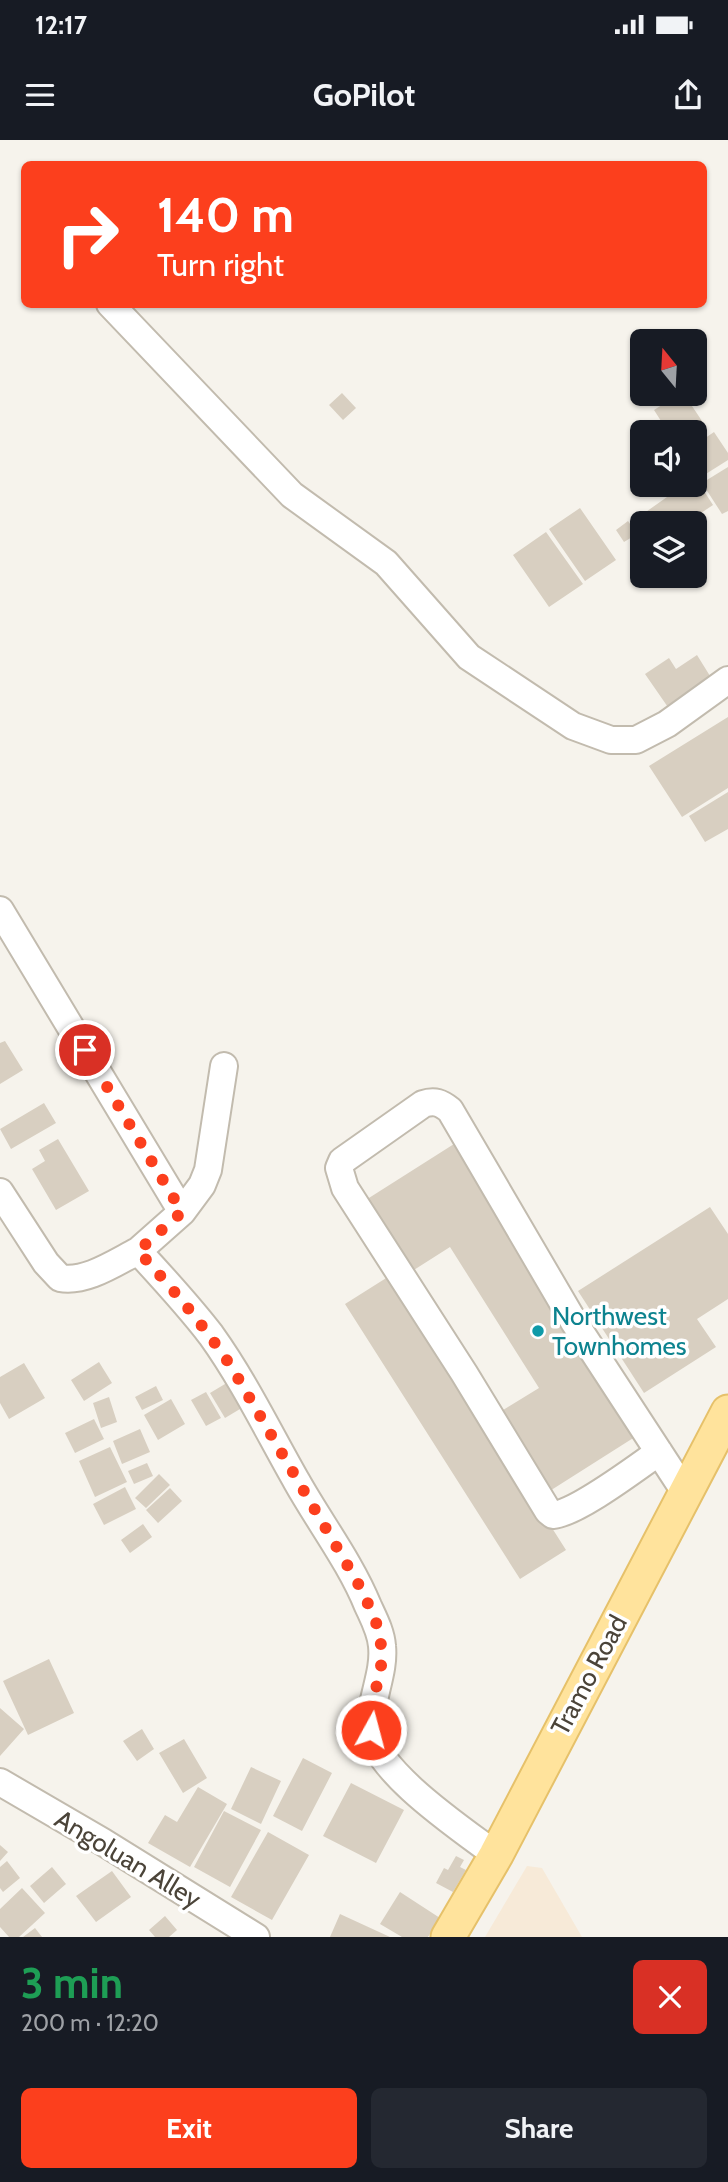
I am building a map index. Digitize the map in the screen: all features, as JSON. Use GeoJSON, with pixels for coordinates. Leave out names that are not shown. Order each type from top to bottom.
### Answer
{"type":"FeatureCollection","features":[{"type":"Feature","properties":{"kind":"main road","name":"Tramo Road"},"geometry":{"type":"LineString","coordinates":[[447,1937],[496,1855],[728,1412]]}},
{"type":"Feature","properties":{"kind":"street"},"geometry":{"type":"LineString","coordinates":[[114,308],[292,495],[386,564],[469,657],[573,726],[611,740],[636,740],[667,724],[728,680]]}},
{"type":"Feature","properties":{"kind":"street"},"geometry":{"type":"LineString","coordinates":[[0,910],[182,1212]]}},
{"type":"Feature","properties":{"kind":"street"},"geometry":{"type":"LineString","coordinates":[[0,1192],[46,1263],[60,1278],[76,1278],[98,1271],[138,1251],[182,1212],[202,1185],[208,1170],[224,1066]]}},
{"type":"Feature","properties":{"kind":"street"},"geometry":{"type":"LineString","coordinates":[[659,1452],[578,1507],[561,1515],[548,1511],[464,1373],[345,1188],[339,1168],[342,1161],[423,1104],[432,1101],[441,1103],[450,1111],[574,1322],[659,1452],[685,1492]]}},
{"type":"Feature","properties":{"kind":"street"},"geometry":{"type":"LineString","coordinates":[[138,1251],[212,1337],[363,1592],[380,1632],[382,1645],[371,1730],[376,1748],[387,1765],[410,1787],[496,1855]]}},
{"type":"Feature","properties":{"kind":"street","name":"Angoluan Alley"},"geometry":{"type":"LineString","coordinates":[[0,1782],[256,1937]]}},
{"type":"Feature","properties":{"kind":"shaded area"},"geometry":{"type":"Polygon","coordinates":[[[527,1866],[542,1868],[582,1937],[485,1937],[527,1866]]]}},
{"type":"Feature","properties":{"kind":"building"},"geometry":{"type":"Polygon","coordinates":[[[342,393],[356,408],[343,420],[329,405],[342,393]]]}},
{"type":"Feature","properties":{"kind":"building"},"geometry":{"type":"Polygon","coordinates":[[[660,406],[692,406],[701,420],[660,420],[654,410],[660,406]]]}},
{"type":"Feature","properties":{"kind":"building"},"geometry":{"type":"Polygon","coordinates":[[[714,432],[728,453],[728,460],[707,473],[707,437],[714,432]]]}},
{"type":"Feature","properties":{"kind":"building"},"geometry":{"type":"Polygon","coordinates":[[[728,467],[728,511],[722,514],[707,491],[707,480],[728,467]]]}},
{"type":"Feature","properties":{"kind":"building"},"geometry":{"type":"Polygon","coordinates":[[[707,496],[713,505],[704,511],[647,511],[667,497],[707,496]]]}},
{"type":"Feature","properties":{"kind":"building"},"geometry":{"type":"Polygon","coordinates":[[[580,508],[616,560],[585,581],[549,529],[580,508]]]}},
{"type":"Feature","properties":{"kind":"building"},"geometry":{"type":"Polygon","coordinates":[[[628,521],[630,538],[624,542],[616,530],[628,521]]]}},
{"type":"Feature","properties":{"kind":"building"},"geometry":{"type":"Polygon","coordinates":[[[546,532],[583,584],[549,607],[513,555],[546,532]]]}},
{"type":"Feature","properties":{"kind":"building"},"geometry":{"type":"Polygon","coordinates":[[[697,655],[715,684],[672,713],[645,674],[669,658],[676,669],[697,655]]]}},
{"type":"Feature","properties":{"kind":"building"},"geometry":{"type":"Polygon","coordinates":[[[728,717],[728,788],[682,817],[649,766],[728,717]]]}},
{"type":"Feature","properties":{"kind":"building"},"geometry":{"type":"Polygon","coordinates":[[[728,792],[728,829],[705,842],[689,816],[728,792]]]}},
{"type":"Feature","properties":{"kind":"building"},"geometry":{"type":"Polygon","coordinates":[[[5,1041],[23,1070],[0,1084],[0,1043],[5,1041]]]}},
{"type":"Feature","properties":{"kind":"building"},"geometry":{"type":"Polygon","coordinates":[[[44,1103],[56,1123],[11,1149],[0,1129],[44,1103]]]}},
{"type":"Feature","properties":{"kind":"building"},"geometry":{"type":"Polygon","coordinates":[[[58,1139],[89,1191],[56,1210],[32,1169],[45,1161],[39,1150],[58,1139]]]}},
{"type":"Feature","properties":{"kind":"building","name":"Northwest Townhomes"},"geometry":{"type":"Polygon","coordinates":[[[454,1144],[638,1435],[545,1494],[495,1415],[539,1388],[450,1247],[406,1275],[361,1203],[454,1144]]]}},
{"type":"Feature","properties":{"kind":"building"},"geometry":{"type":"Polygon","coordinates":[[[710,1207],[728,1234],[728,1299],[697,1319],[716,1347],[644,1393],[578,1291],[710,1207]]]}},
{"type":"Feature","properties":{"kind":"building"},"geometry":{"type":"Polygon","coordinates":[[[391,1275],[566,1550],[520,1579],[345,1304],[391,1275]]]}},
{"type":"Feature","properties":{"kind":"building"},"geometry":{"type":"Polygon","coordinates":[[[99,1362],[112,1383],[84,1401],[71,1380],[99,1362]]]}},
{"type":"Feature","properties":{"kind":"building"},"geometry":{"type":"Polygon","coordinates":[[[24,1363],[45,1398],[9,1419],[0,1403],[0,1377],[24,1363]]]}},
{"type":"Feature","properties":{"kind":"building"},"geometry":{"type":"Polygon","coordinates":[[[235,1378],[250,1403],[225,1418],[210,1393],[235,1378]]]}},
{"type":"Feature","properties":{"kind":"building"},"geometry":{"type":"Polygon","coordinates":[[[156,1386],[163,1400],[142,1410],[135,1397],[156,1386]]]}},
{"type":"Feature","properties":{"kind":"building"},"geometry":{"type":"Polygon","coordinates":[[[206,1392],[221,1418],[206,1426],[191,1400],[206,1392]]]}},
{"type":"Feature","properties":{"kind":"building"},"geometry":{"type":"Polygon","coordinates":[[[109,1397],[117,1422],[101,1428],[93,1403],[109,1397]]]}},
{"type":"Feature","properties":{"kind":"building"},"geometry":{"type":"Polygon","coordinates":[[[171,1399],[185,1424],[158,1440],[144,1415],[171,1399]]]}},
{"type":"Feature","properties":{"kind":"building"},"geometry":{"type":"Polygon","coordinates":[[[94,1419],[104,1439],[75,1453],[65,1433],[94,1419]]]}},
{"type":"Feature","properties":{"kind":"building"},"geometry":{"type":"Polygon","coordinates":[[[140,1429],[150,1452],[122,1464],[113,1441],[140,1429]]]}},
{"type":"Feature","properties":{"kind":"building"},"geometry":{"type":"Polygon","coordinates":[[[110,1447],[127,1482],[95,1497],[79,1461],[110,1447]]]}},
{"type":"Feature","properties":{"kind":"building"},"geometry":{"type":"Polygon","coordinates":[[[147,1463],[153,1476],[134,1484],[128,1471],[147,1463]]]}},
{"type":"Feature","properties":{"kind":"building"},"geometry":{"type":"Polygon","coordinates":[[[159,1474],[170,1485],[146,1508],[135,1498],[159,1474]]]}},
{"type":"Feature","properties":{"kind":"building"},"geometry":{"type":"Polygon","coordinates":[[[125,1487],[136,1509],[104,1525],[93,1504],[125,1487]]]}},
{"type":"Feature","properties":{"kind":"building"},"geometry":{"type":"Polygon","coordinates":[[[170,1488],[182,1501],[158,1523],[146,1510],[170,1488]]]}},
{"type":"Feature","properties":{"kind":"building"},"geometry":{"type":"Polygon","coordinates":[[[143,1524],[152,1537],[130,1553],[121,1540],[143,1524]]]}},
{"type":"Feature","properties":{"kind":"building"},"geometry":{"type":"Polygon","coordinates":[[[49,1659],[74,1713],[28,1735],[3,1681],[49,1659]]]}},
{"type":"Feature","properties":{"kind":"building"},"geometry":{"type":"Polygon","coordinates":[[[0,1708],[24,1729],[0,1756],[0,1708]]]}},
{"type":"Feature","properties":{"kind":"building"},"geometry":{"type":"Polygon","coordinates":[[[142,1729],[154,1749],[137,1761],[123,1741],[142,1729]]]}},
{"type":"Feature","properties":{"kind":"building"},"geometry":{"type":"Polygon","coordinates":[[[184,1739],[207,1778],[183,1793],[159,1753],[184,1739]]]}},
{"type":"Feature","properties":{"kind":"building"},"geometry":{"type":"Polygon","coordinates":[[[303,1758],[332,1773],[302,1831],[273,1816],[303,1758]]]}},
{"type":"Feature","properties":{"kind":"building"},"geometry":{"type":"Polygon","coordinates":[[[251,1767],[281,1781],[261,1824],[231,1809],[251,1767]]]}},
{"type":"Feature","properties":{"kind":"building"},"geometry":{"type":"Polygon","coordinates":[[[351,1783],[404,1810],[376,1863],[323,1836],[351,1783]]]}},
{"type":"Feature","properties":{"kind":"building"},"geometry":{"type":"Polygon","coordinates":[[[198,1787],[227,1804],[190,1867],[148,1843],[165,1815],[177,1822],[198,1787]]]}},
{"type":"Feature","properties":{"kind":"building"},"geometry":{"type":"Polygon","coordinates":[[[224,1811],[261,1830],[230,1887],[194,1867],[224,1811]]]}},
{"type":"Feature","properties":{"kind":"building"},"geometry":{"type":"Polygon","coordinates":[[[268,1832],[309,1855],[272,1920],[231,1897],[268,1832]]]}},
{"type":"Feature","properties":{"kind":"building"},"geometry":{"type":"Polygon","coordinates":[[[0,1845],[8,1852],[0,1861],[0,1845]]]}},
{"type":"Feature","properties":{"kind":"building"},"geometry":{"type":"Polygon","coordinates":[[[456,1856],[464,1860],[460,1867],[466,1870],[453,1892],[436,1883],[444,1868],[448,1870],[456,1856]]]}},
{"type":"Feature","properties":{"kind":"building"},"geometry":{"type":"Polygon","coordinates":[[[7,1861],[20,1878],[3,1892],[0,1888],[0,1867],[7,1861]]]}},
{"type":"Feature","properties":{"kind":"building"},"geometry":{"type":"Polygon","coordinates":[[[52,1867],[66,1884],[44,1903],[30,1886],[52,1867]]]}},
{"type":"Feature","properties":{"kind":"building"},"geometry":{"type":"Polygon","coordinates":[[[112,1871],[131,1897],[96,1922],[76,1896],[112,1871]]]}},
{"type":"Feature","properties":{"kind":"building"},"geometry":{"type":"Polygon","coordinates":[[[22,1888],[45,1913],[19,1937],[9,1937],[0,1927],[0,1909],[22,1888]]]}},
{"type":"Feature","properties":{"kind":"building"},"geometry":{"type":"Polygon","coordinates":[[[400,1892],[440,1918],[428,1937],[402,1937],[380,1924],[400,1892]]]}},
{"type":"Feature","properties":{"kind":"building"},"geometry":{"type":"Polygon","coordinates":[[[340,1914],[390,1937],[330,1937],[340,1914]]]}},
{"type":"Feature","properties":{"kind":"building"},"geometry":{"type":"Polygon","coordinates":[[[165,1916],[177,1930],[169,1937],[155,1937],[149,1930],[165,1916]]]}},
{"type":"Feature","properties":{"kind":"building"},"geometry":{"type":"Polygon","coordinates":[[[35,1928],[42,1937],[23,1937],[35,1928]]]}},
{"type":"Feature","properties":{"kind":"place","name":"Northwest Townhomes"},"geometry":{"type":"Point","coordinates":[538,1331]}},
{"type":"Feature","properties":{"kind":"route"},"geometry":{"type":"LineString","coordinates":[[85,1050],[182,1212],[138,1251],[187,1305],[232,1368],[363,1592],[380,1632],[382,1661],[371,1730]]}}]}
